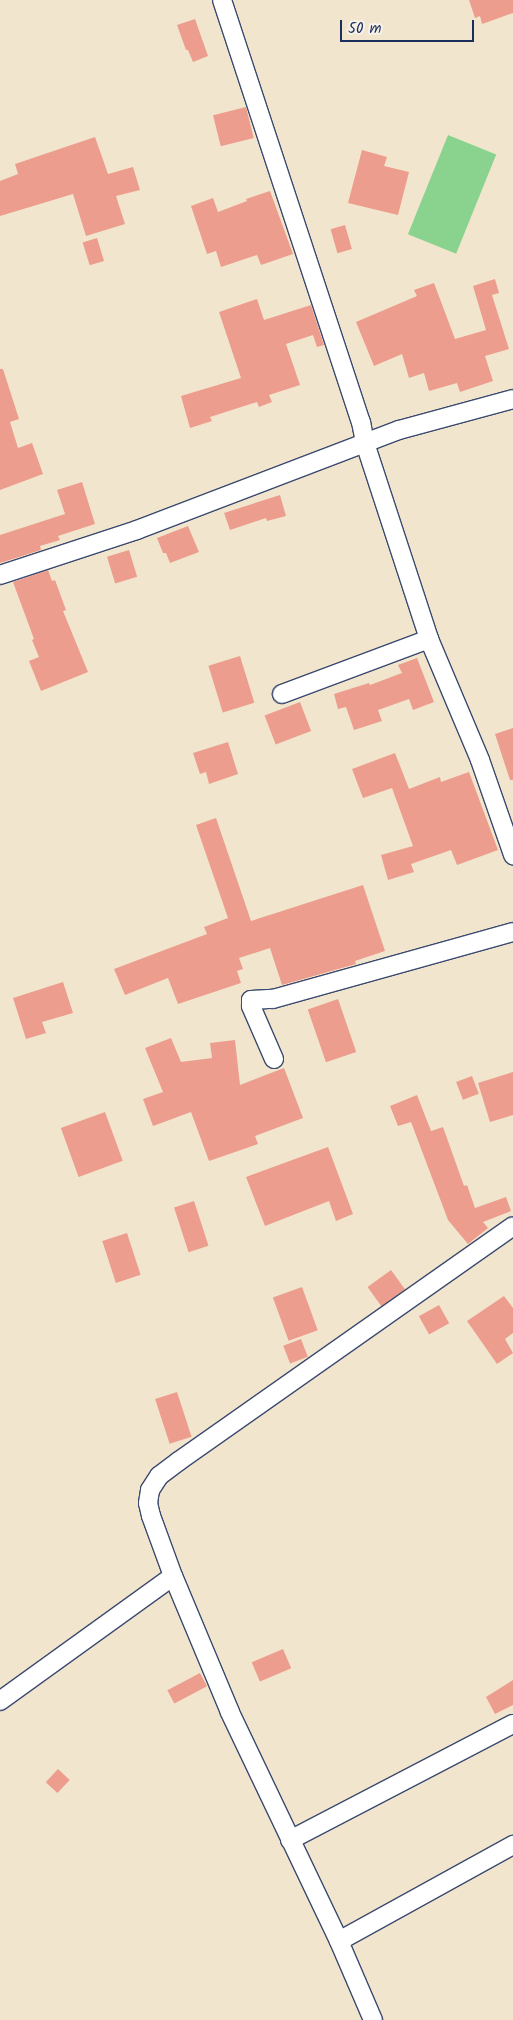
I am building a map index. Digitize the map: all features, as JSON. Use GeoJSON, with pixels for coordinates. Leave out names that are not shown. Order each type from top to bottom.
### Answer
{"type":"FeatureCollection","features":[{"type":"Feature","properties":{"kind":"street"},"geometry":{"type":"LineString","coordinates":[[222,0],[361,422],[372,440],[370,460],[429,639],[480,760],[513,855]]}},
{"type":"Feature","properties":{"kind":"street"},"geometry":{"type":"LineString","coordinates":[[0,574],[137,530],[399,430],[513,399]]}},
{"type":"Feature","properties":{"kind":"street"},"geometry":{"type":"LineString","coordinates":[[282,694],[429,639]]}},
{"type":"Feature","properties":{"kind":"street"},"geometry":{"type":"LineString","coordinates":[[274,1059],[251,1006],[251,1000],[272,999],[513,932]]}},
{"type":"Feature","properties":{"kind":"street"},"geometry":{"type":"LineString","coordinates":[[372,2020],[339,1941],[230,1712],[173,1576],[148,1503],[150,1490],[159,1476],[513,1226]]}},
{"type":"Feature","properties":{"kind":"street"},"geometry":{"type":"LineString","coordinates":[[0,1701],[173,1576]]}},
{"type":"Feature","properties":{"kind":"street"},"geometry":{"type":"LineString","coordinates":[[290,1840],[513,1724]]}},
{"type":"Feature","properties":{"kind":"street"},"geometry":{"type":"LineString","coordinates":[[339,1941],[513,1845]]}},
{"type":"Feature","properties":{"kind":"green space"},"geometry":{"type":"Polygon","coordinates":[[[448,135],[496,154],[456,254],[408,234],[448,135]]]}},
{"type":"Feature","properties":{"kind":"building"},"geometry":{"type":"Polygon","coordinates":[[[469,0],[513,0],[513,13],[482,24],[480,16],[475,18],[469,0]]]}},
{"type":"Feature","properties":{"kind":"building"},"geometry":{"type":"Polygon","coordinates":[[[195,19],[208,56],[193,62],[188,50],[186,50],[177,25],[195,19]]]}},
{"type":"Feature","properties":{"kind":"building"},"geometry":{"type":"Polygon","coordinates":[[[246,107],[254,138],[221,146],[213,115],[246,107]]]}},
{"type":"Feature","properties":{"kind":"building"},"geometry":{"type":"Polygon","coordinates":[[[95,137],[108,174],[133,167],[140,190],[116,196],[125,224],[86,236],[73,194],[0,216],[0,181],[18,174],[15,164],[95,137]]]}},
{"type":"Feature","properties":{"kind":"building"},"geometry":{"type":"Polygon","coordinates":[[[362,150],[387,157],[384,166],[409,172],[398,215],[348,203],[362,150]]]}},
{"type":"Feature","properties":{"kind":"building"},"geometry":{"type":"Polygon","coordinates":[[[270,191],[293,254],[261,265],[257,255],[221,267],[216,251],[207,254],[191,206],[213,198],[218,212],[247,201],[246,199],[270,191]]]}},
{"type":"Feature","properties":{"kind":"building"},"geometry":{"type":"Polygon","coordinates":[[[345,225],[352,249],[337,253],[331,229],[345,225]]]}},
{"type":"Feature","properties":{"kind":"building"},"geometry":{"type":"Polygon","coordinates":[[[97,238],[104,261],[90,265],[83,242],[97,238]]]}},
{"type":"Feature","properties":{"kind":"building"},"geometry":{"type":"Polygon","coordinates":[[[495,279],[499,293],[492,295],[509,349],[485,356],[493,381],[460,392],[457,383],[429,391],[424,373],[409,378],[402,354],[374,366],[356,322],[417,296],[414,290],[434,283],[455,339],[486,330],[473,286],[495,279]]]}},
{"type":"Feature","properties":{"kind":"building"},"geometry":{"type":"Polygon","coordinates":[[[257,299],[264,320],[311,305],[324,345],[317,347],[313,335],[286,344],[300,385],[269,395],[272,402],[259,407],[257,402],[210,417],[212,421],[190,428],[181,396],[241,378],[219,312],[257,299]]]}},
{"type":"Feature","properties":{"kind":"building"},"geometry":{"type":"Polygon","coordinates":[[[0,369],[3,369],[19,419],[10,422],[18,448],[32,443],[43,474],[0,490],[0,369]]]}},
{"type":"Feature","properties":{"kind":"building"},"geometry":{"type":"Polygon","coordinates":[[[82,482],[95,524],[58,536],[60,540],[40,546],[41,550],[0,563],[0,535],[65,514],[57,490],[82,482]]]}},
{"type":"Feature","properties":{"kind":"building"},"geometry":{"type":"Polygon","coordinates":[[[280,495],[286,516],[267,521],[266,518],[230,530],[224,513],[280,495]]]}},
{"type":"Feature","properties":{"kind":"building"},"geometry":{"type":"Polygon","coordinates":[[[188,526],[199,552],[170,563],[166,553],[163,553],[157,538],[188,526]]]}},
{"type":"Feature","properties":{"kind":"building"},"geometry":{"type":"Polygon","coordinates":[[[129,550],[137,577],[115,584],[107,557],[129,550]]]}},
{"type":"Feature","properties":{"kind":"building"},"geometry":{"type":"Polygon","coordinates":[[[48,570],[52,581],[55,580],[66,610],[63,611],[88,672],[41,691],[29,661],[39,657],[13,582],[48,570]]]}},
{"type":"Feature","properties":{"kind":"building"},"geometry":{"type":"Polygon","coordinates":[[[240,656],[254,703],[223,713],[208,666],[240,656]]]}},
{"type":"Feature","properties":{"kind":"building"},"geometry":{"type":"Polygon","coordinates":[[[417,658],[434,702],[413,710],[409,699],[378,710],[382,721],[354,730],[346,707],[338,709],[334,694],[369,683],[370,685],[402,673],[398,665],[417,658]]]}},
{"type":"Feature","properties":{"kind":"building"},"geometry":{"type":"Polygon","coordinates":[[[300,702],[311,731],[276,745],[265,716],[300,702]]]}},
{"type":"Feature","properties":{"kind":"building"},"geometry":{"type":"Polygon","coordinates":[[[513,728],[513,780],[510,780],[495,734],[513,728]]]}},
{"type":"Feature","properties":{"kind":"building"},"geometry":{"type":"Polygon","coordinates":[[[228,742],[238,774],[209,784],[206,772],[200,774],[193,753],[228,742]]]}},
{"type":"Feature","properties":{"kind":"building"},"geometry":{"type":"Polygon","coordinates":[[[395,753],[409,789],[440,777],[441,782],[469,772],[498,850],[457,865],[451,850],[411,864],[414,872],[388,880],[381,855],[413,846],[392,788],[363,798],[352,769],[395,753]]]}},
{"type":"Feature","properties":{"kind":"building"},"geometry":{"type":"Polygon","coordinates":[[[216,818],[251,921],[363,885],[385,951],[355,961],[356,964],[282,985],[270,948],[239,958],[243,969],[237,971],[241,983],[178,1004],[168,978],[125,995],[114,969],[207,934],[204,927],[228,918],[196,825],[216,818]]]}},
{"type":"Feature","properties":{"kind":"building"},"geometry":{"type":"Polygon","coordinates":[[[63,982],[73,1013],[42,1022],[46,1033],[26,1039],[13,998],[63,982]]]}},
{"type":"Feature","properties":{"kind":"building"},"geometry":{"type":"Polygon","coordinates":[[[338,999],[356,1052],[326,1062],[308,1009],[338,999]]]}},
{"type":"Feature","properties":{"kind":"building"},"geometry":{"type":"Polygon","coordinates":[[[171,1038],[181,1062],[212,1058],[210,1043],[235,1040],[240,1085],[284,1068],[303,1118],[255,1136],[258,1144],[209,1161],[191,1112],[153,1126],[143,1099],[163,1092],[145,1048],[171,1038]]]}},
{"type":"Feature","properties":{"kind":"building"},"geometry":{"type":"Polygon","coordinates":[[[513,1072],[513,1115],[490,1122],[478,1083],[513,1072]]]}},
{"type":"Feature","properties":{"kind":"building"},"geometry":{"type":"Polygon","coordinates":[[[472,1076],[479,1094],[463,1100],[456,1082],[472,1076]]]}},
{"type":"Feature","properties":{"kind":"building"},"geometry":{"type":"Polygon","coordinates":[[[417,1095],[431,1131],[443,1127],[464,1186],[467,1185],[475,1208],[506,1197],[511,1211],[483,1222],[488,1228],[468,1244],[448,1220],[411,1122],[398,1126],[390,1106],[417,1095]]]}},
{"type":"Feature","properties":{"kind":"building"},"geometry":{"type":"Polygon","coordinates":[[[105,1112],[123,1161],[79,1177],[61,1128],[105,1112]]]}},
{"type":"Feature","properties":{"kind":"building"},"geometry":{"type":"Polygon","coordinates":[[[328,1147],[353,1214],[336,1221],[329,1201],[265,1226],[246,1177],[328,1147]]]}},
{"type":"Feature","properties":{"kind":"building"},"geometry":{"type":"Polygon","coordinates":[[[194,1201],[209,1246],[189,1252],[174,1207],[194,1201]]]}},
{"type":"Feature","properties":{"kind":"building"},"geometry":{"type":"Polygon","coordinates":[[[127,1233],[141,1275],[116,1283],[102,1241],[127,1233]]]}},
{"type":"Feature","properties":{"kind":"building"},"geometry":{"type":"Polygon","coordinates":[[[391,1270],[405,1289],[382,1306],[368,1287],[391,1270]]]}},
{"type":"Feature","properties":{"kind":"building"},"geometry":{"type":"Polygon","coordinates":[[[302,1287],[318,1330],[289,1341],[273,1298],[302,1287]]]}},
{"type":"Feature","properties":{"kind":"building"},"geometry":{"type":"Polygon","coordinates":[[[504,1296],[513,1308],[513,1333],[505,1339],[513,1353],[497,1364],[467,1321],[504,1296]]]}},
{"type":"Feature","properties":{"kind":"building"},"geometry":{"type":"Polygon","coordinates":[[[439,1305],[449,1323],[429,1335],[419,1316],[439,1305]]]}},
{"type":"Feature","properties":{"kind":"building"},"geometry":{"type":"Polygon","coordinates":[[[301,1339],[308,1357],[290,1364],[283,1346],[301,1339]]]}},
{"type":"Feature","properties":{"kind":"building"},"geometry":{"type":"Polygon","coordinates":[[[177,1392],[192,1437],[170,1444],[155,1399],[177,1392]]]}},
{"type":"Feature","properties":{"kind":"building"},"geometry":{"type":"Polygon","coordinates":[[[283,1649],[291,1668],[260,1682],[252,1662],[283,1649]]]}},
{"type":"Feature","properties":{"kind":"building"},"geometry":{"type":"Polygon","coordinates":[[[200,1673],[207,1686],[174,1704],[167,1690],[200,1673]]]}},
{"type":"Feature","properties":{"kind":"building"},"geometry":{"type":"Polygon","coordinates":[[[513,1680],[513,1705],[495,1714],[486,1697],[513,1680]]]}},
{"type":"Feature","properties":{"kind":"building"},"geometry":{"type":"Polygon","coordinates":[[[58,1769],[70,1780],[57,1793],[46,1782],[58,1769]]]}}]}
